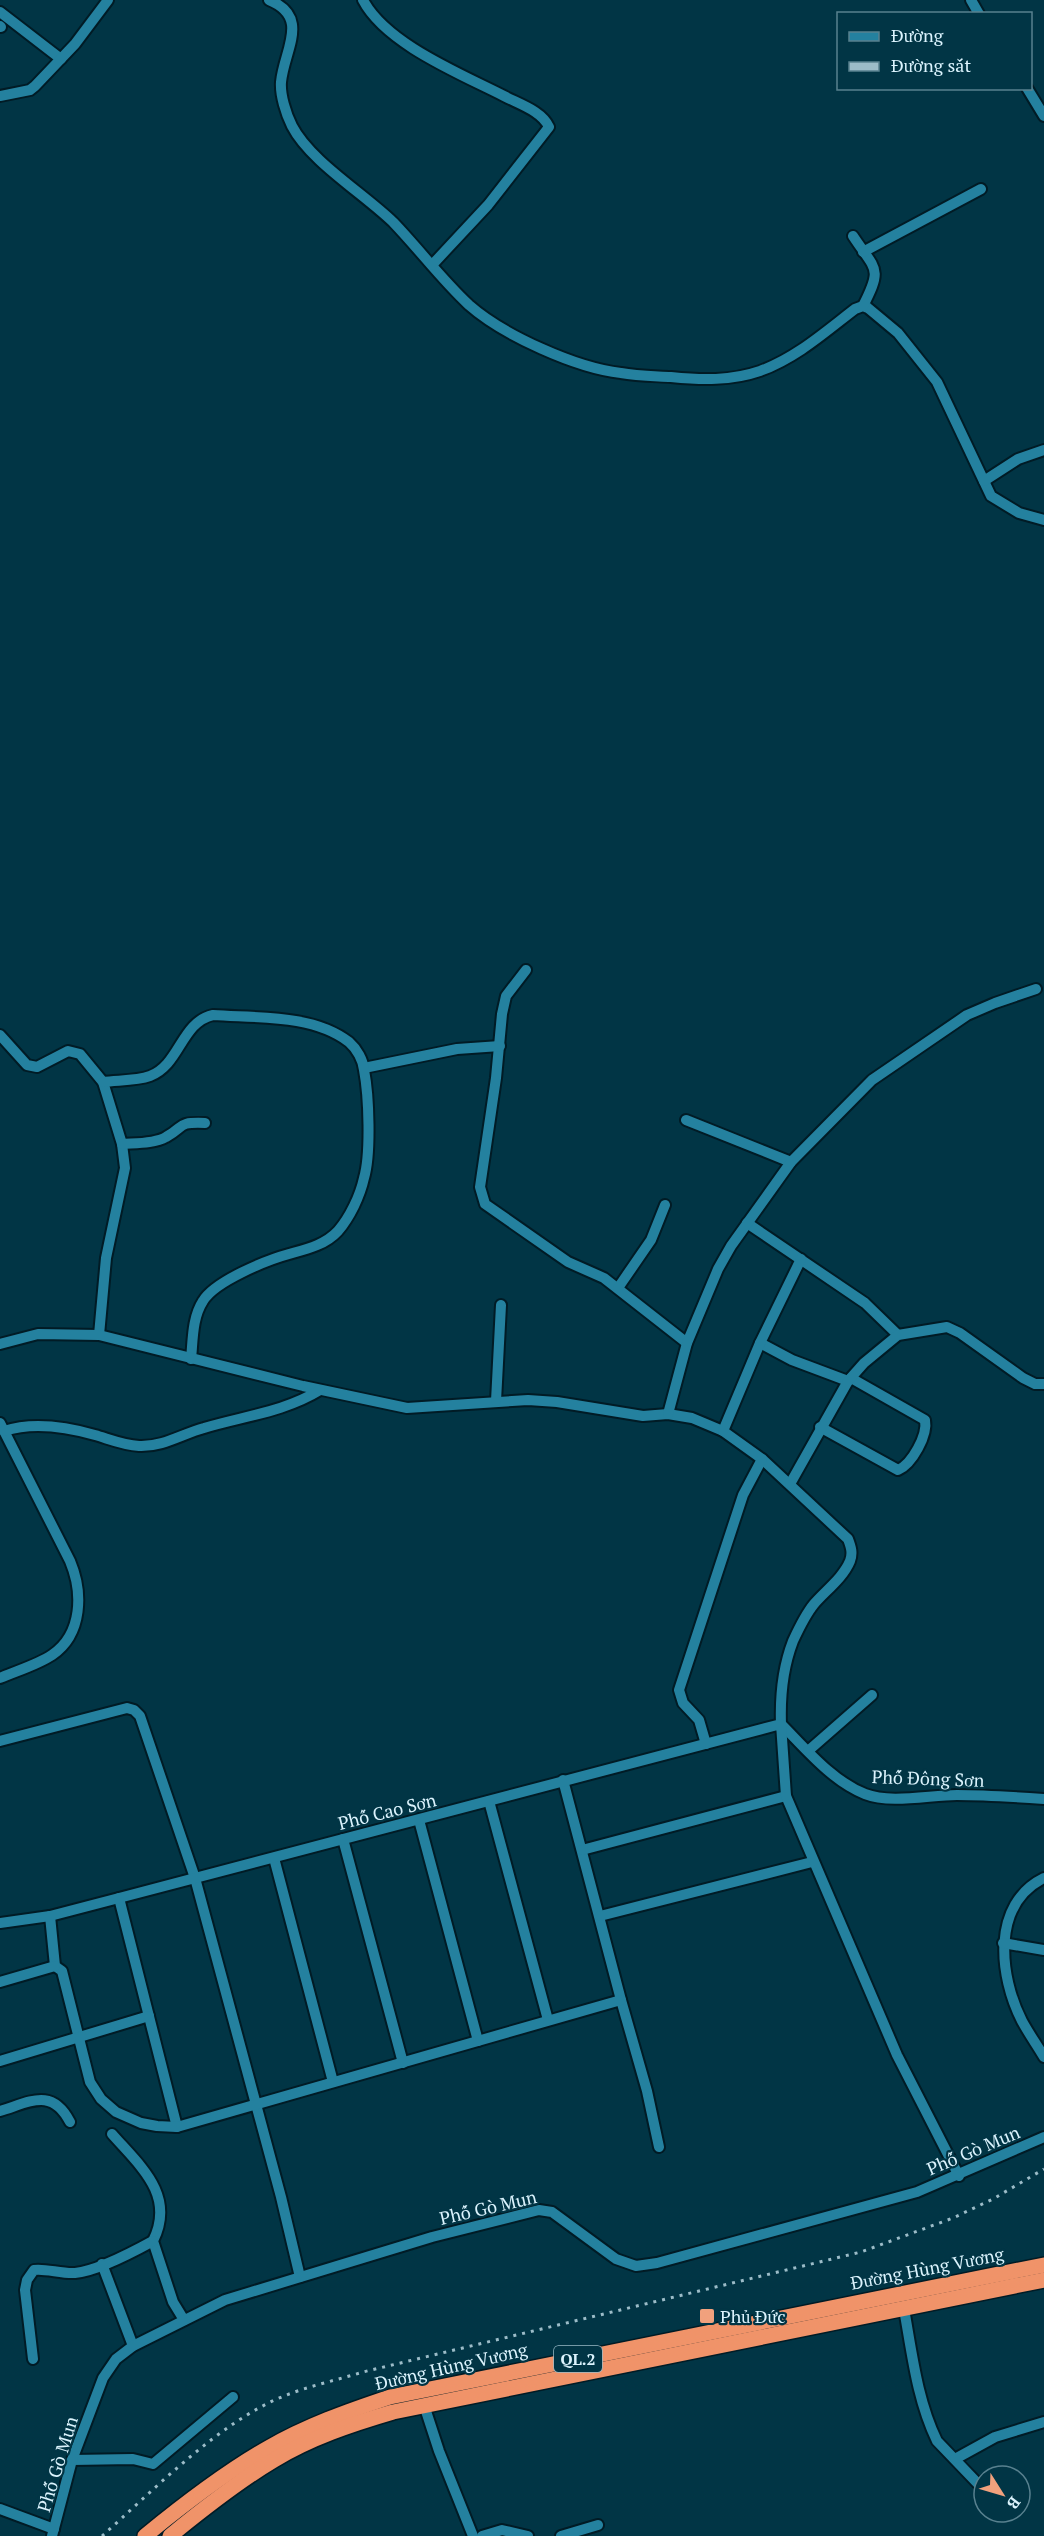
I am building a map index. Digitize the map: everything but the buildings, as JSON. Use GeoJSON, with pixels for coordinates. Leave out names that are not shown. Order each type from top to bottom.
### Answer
{"type":"FeatureCollection","features":[{"type":"Feature","properties":{"kind":"highway","name":"Đường Hùng Vương"},"geometry":{"type":"LineString","coordinates":[[145,2536],[189,2500],[270,2446],[337,2415],[390,2397],[1044,2265]]}},
{"type":"Feature","properties":{"kind":"highway","name":"Đường Hùng Vương"},"geometry":{"type":"LineString","coordinates":[[170,2536],[236,2484],[276,2458],[344,2427],[424,2405],[1044,2280]]}},
{"type":"Feature","properties":{"kind":"street"},"geometry":{"type":"LineString","coordinates":[[0,96],[30,90],[75,44],[108,0]]}},
{"type":"Feature","properties":{"kind":"street"},"geometry":{"type":"LineString","coordinates":[[269,0],[281,5],[289,13],[292,22],[292,34],[280,84],[290,122],[297,136],[315,155],[392,221],[470,306],[495,325],[556,354],[619,373],[703,380],[749,374],[794,354],[855,309],[863,306],[875,282],[876,274],[853,236]]}},
{"type":"Feature","properties":{"kind":"street"},"geometry":{"type":"LineString","coordinates":[[363,0],[368,10],[396,36],[455,71],[530,109],[544,119],[549,127],[488,205],[432,265]]}},
{"type":"Feature","properties":{"kind":"street"},"geometry":{"type":"LineString","coordinates":[[0,12],[61,59]]}},
{"type":"Feature","properties":{"kind":"street"},"geometry":{"type":"LineString","coordinates":[[1028,90],[1044,116]]}},
{"type":"Feature","properties":{"kind":"street"},"geometry":{"type":"LineString","coordinates":[[863,252],[981,189]]}},
{"type":"Feature","properties":{"kind":"street"},"geometry":{"type":"LineString","coordinates":[[863,306],[876,313],[898,333],[937,382],[991,496],[1003,505],[1044,520]]}},
{"type":"Feature","properties":{"kind":"street"},"geometry":{"type":"LineString","coordinates":[[984,481],[1018,459],[1044,450]]}},
{"type":"Feature","properties":{"kind":"street"},"geometry":{"type":"LineString","coordinates":[[526,970],[506,996],[502,1014],[500,1046],[480,1187],[481,1197],[485,1204],[568,1262],[595,1272],[618,1288],[642,1310],[687,1343]]}},
{"type":"Feature","properties":{"kind":"street"},"geometry":{"type":"LineString","coordinates":[[668,1414],[687,1343],[718,1269],[747,1222],[790,1162],[872,1080],[967,1016],[995,1003],[1036,989]]}},
{"type":"Feature","properties":{"kind":"street"},"geometry":{"type":"LineString","coordinates":[[103,1082],[152,1076],[170,1059],[193,1025],[202,1017],[213,1015],[301,1022],[319,1027],[350,1043],[358,1053],[364,1068],[368,1153],[364,1178],[352,1210],[338,1232],[318,1246],[274,1258],[218,1287],[203,1299],[196,1317],[191,1359]]}},
{"type":"Feature","properties":{"kind":"street"},"geometry":{"type":"LineString","coordinates":[[0,1035],[27,1065],[37,1066],[68,1051],[74,1052],[80,1054],[103,1082],[122,1144],[125,1168],[106,1258],[99,1335]]}},
{"type":"Feature","properties":{"kind":"street"},"geometry":{"type":"LineString","coordinates":[[364,1068],[457,1049],[500,1046]]}},
{"type":"Feature","properties":{"kind":"street"},"geometry":{"type":"LineString","coordinates":[[686,1120],[790,1162]]}},
{"type":"Feature","properties":{"kind":"street"},"geometry":{"type":"LineString","coordinates":[[122,1144],[157,1141],[166,1137],[181,1124],[205,1123]]}},
{"type":"Feature","properties":{"kind":"street"},"geometry":{"type":"LineString","coordinates":[[618,1288],[651,1240],[665,1205]]}},
{"type":"Feature","properties":{"kind":"street"},"geometry":{"type":"LineString","coordinates":[[747,1222],[865,1303],[898,1335]]}},
{"type":"Feature","properties":{"kind":"street"},"geometry":{"type":"LineString","coordinates":[[723,1431],[760,1343],[801,1259]]}},
{"type":"Feature","properties":{"kind":"street"},"geometry":{"type":"LineString","coordinates":[[496,1401],[501,1305]]}},
{"type":"Feature","properties":{"kind":"street"},"geometry":{"type":"LineString","coordinates":[[790,1484],[849,1379],[864,1363],[898,1335],[947,1327],[960,1333],[1023,1378],[1035,1384],[1044,1384]]}},
{"type":"Feature","properties":{"kind":"street"},"geometry":{"type":"LineString","coordinates":[[0,1344],[38,1334],[99,1335],[320,1390],[407,1408],[496,1401],[557,1402],[643,1416],[668,1414],[701,1421],[723,1431],[762,1459],[848,1539],[852,1549],[845,1570],[813,1605],[789,1652],[780,1699],[786,1796],[812,1862],[897,2055],[959,2176]]}},
{"type":"Feature","properties":{"kind":"street"},"geometry":{"type":"LineString","coordinates":[[760,1343],[792,1360],[849,1379],[925,1420],[927,1428],[912,1456],[903,1468],[898,1470],[820,1427]]}},
{"type":"Feature","properties":{"kind":"street"},"geometry":{"type":"LineString","coordinates":[[0,1678],[52,1654],[69,1636],[78,1618],[77,1577],[2,1427],[60,1427],[119,1443],[151,1446],[211,1426],[286,1407],[320,1390]]}},
{"type":"Feature","properties":{"kind":"street"},"geometry":{"type":"LineString","coordinates":[[706,1744],[699,1720],[683,1703],[679,1689],[743,1496],[762,1459]]}},
{"type":"Feature","properties":{"kind":"street"},"geometry":{"type":"LineString","coordinates":[[808,1750],[872,1695]]}},
{"type":"Feature","properties":{"kind":"street"},"geometry":{"type":"LineString","coordinates":[[0,1741],[127,1708],[134,1710],[140,1716],[195,1878],[292,2239],[300,2277]]}},
{"type":"Feature","properties":{"kind":"street","name":"Phố Cao Sơn"},"geometry":{"type":"LineString","coordinates":[[0,1923],[50,1916],[781,1724]]}},
{"type":"Feature","properties":{"kind":"street","name":"Phố Đông Sơn"},"geometry":{"type":"LineString","coordinates":[[781,1724],[849,1785],[866,1794],[880,1797],[957,1795],[1044,1799]]}},
{"type":"Feature","properties":{"kind":"street"},"geometry":{"type":"LineString","coordinates":[[563,1780],[647,2091],[659,2147]]}},
{"type":"Feature","properties":{"kind":"street"},"geometry":{"type":"LineString","coordinates":[[582,1850],[786,1796]]}},
{"type":"Feature","properties":{"kind":"street"},"geometry":{"type":"LineString","coordinates":[[489,1801],[548,2020]]}},
{"type":"Feature","properties":{"kind":"street"},"geometry":{"type":"LineString","coordinates":[[419,1820],[478,2041]]}},
{"type":"Feature","properties":{"kind":"street"},"geometry":{"type":"LineString","coordinates":[[343,1839],[403,2063]]}},
{"type":"Feature","properties":{"kind":"street"},"geometry":{"type":"LineString","coordinates":[[274,1858],[333,2082]]}},
{"type":"Feature","properties":{"kind":"street"},"geometry":{"type":"LineString","coordinates":[[600,1916],[812,1862]]}},
{"type":"Feature","properties":{"kind":"street"},"geometry":{"type":"LineString","coordinates":[[1043,2054],[1021,2020],[1009,1985],[1003,1943],[1011,1910],[1030,1885],[1044,1878]]}},
{"type":"Feature","properties":{"kind":"street"},"geometry":{"type":"LineString","coordinates":[[119,1898],[177,2127]]}},
{"type":"Feature","properties":{"kind":"street"},"geometry":{"type":"LineString","coordinates":[[50,1916],[55,1966],[62,1971],[90,2082],[101,2099],[116,2112],[141,2122],[177,2127],[621,2000]]}},
{"type":"Feature","properties":{"kind":"street"},"geometry":{"type":"LineString","coordinates":[[1003,1943],[1044,1950]]}},
{"type":"Feature","properties":{"kind":"street"},"geometry":{"type":"LineString","coordinates":[[0,1982],[55,1966]]}},
{"type":"Feature","properties":{"kind":"street"},"geometry":{"type":"LineString","coordinates":[[0,2061],[149,2016]]}},
{"type":"Feature","properties":{"kind":"street"},"geometry":{"type":"LineString","coordinates":[[0,2111],[41,2099],[51,2100],[64,2110],[70,2122]]}},
{"type":"Feature","properties":{"kind":"street"},"geometry":{"type":"LineString","coordinates":[[33,2359],[25,2290],[30,2274],[37,2269],[57,2273],[78,2273],[131,2254],[153,2241],[159,2229],[161,2212],[153,2182],[112,2134]]}},
{"type":"Feature","properties":{"kind":"street","name":"Phố Gò Mun"},"geometry":{"type":"LineString","coordinates":[[53,2533],[72,2460],[103,2378],[116,2359],[133,2346],[225,2300],[432,2237],[539,2210],[552,2212],[616,2259],[636,2266],[669,2260],[917,2192],[959,2176],[1044,2137]]}},
{"type":"Feature","properties":{"kind":"street"},"geometry":{"type":"LineString","coordinates":[[153,2241],[173,2302],[184,2320]]}},
{"type":"Feature","properties":{"kind":"street"},"geometry":{"type":"LineString","coordinates":[[102,2264],[133,2346]]}},
{"type":"Feature","properties":{"kind":"street"},"geometry":{"type":"LineString","coordinates":[[904,2309],[927,2420],[937,2441],[972,2477]]}},
{"type":"Feature","properties":{"kind":"street"},"geometry":{"type":"LineString","coordinates":[[72,2460],[133,2459],[153,2464],[233,2397]]}},
{"type":"Feature","properties":{"kind":"street"},"geometry":{"type":"LineString","coordinates":[[424,2405],[439,2451],[473,2536]]}},
{"type":"Feature","properties":{"kind":"street"},"geometry":{"type":"LineString","coordinates":[[955,2459],[995,2437],[1044,2422]]}},
{"type":"Feature","properties":{"kind":"street"},"geometry":{"type":"LineString","coordinates":[[0,2509],[53,2533]]}},
{"type":"Feature","properties":{"kind":"street"},"geometry":{"type":"LineString","coordinates":[[561,2536],[598,2525]]}},
{"type":"Feature","properties":{"kind":"street"},"geometry":{"type":"LineString","coordinates":[[482,2536],[502,2530],[528,2536]]}},
{"type":"Feature","properties":{"kind":"railway"},"geometry":{"type":"LineString","coordinates":[[102,2536],[165,2478],[235,2422],[284,2396],[363,2372],[861,2252],[953,2218],[993,2199],[1044,2169]]}},
{"type":"Feature","properties":{"kind":"place","name":"Phủ Đức"},"geometry":{"type":"Point","coordinates":[707,2316]}}]}
